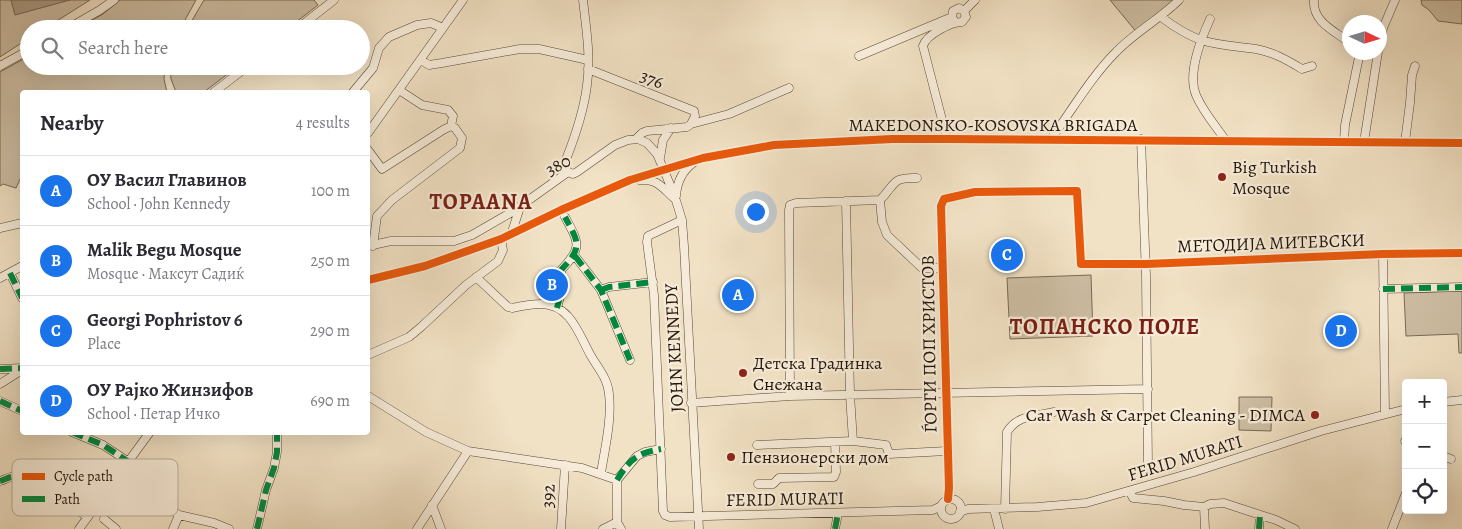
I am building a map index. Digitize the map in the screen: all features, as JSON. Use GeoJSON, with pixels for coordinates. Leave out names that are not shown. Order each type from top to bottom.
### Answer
{"type":"FeatureCollection","features":[{"type":"Feature","properties":{"kind":"street"},"geometry":{"type":"LineString","coordinates":[[82,20],[114,0]]}},
{"type":"Feature","properties":{"kind":"street"},"geometry":{"type":"LineString","coordinates":[[308,20],[334,0]]}},
{"type":"Feature","properties":{"kind":"street"},"geometry":{"type":"LineString","coordinates":[[370,129],[463,0]]}},
{"type":"Feature","properties":{"kind":"street"},"geometry":{"type":"LineString","coordinates":[[568,172],[565,162],[584,104],[588,83],[588,60],[582,0]]}},
{"type":"Feature","properties":{"kind":"street"},"geometry":{"type":"LineString","coordinates":[[860,56],[954,19],[962,22],[966,17],[964,11],[976,0]]}},
{"type":"Feature","properties":{"kind":"street"},"geometry":{"type":"LineString","coordinates":[[1051,139],[1099,71],[1117,51],[1161,17],[1179,0]]}},
{"type":"Feature","properties":{"kind":"street"},"geometry":{"type":"LineString","coordinates":[[1314,0],[1315,12],[1321,23],[1342,37]]}},
{"type":"Feature","properties":{"kind":"street"},"geometry":{"type":"LineString","coordinates":[[1387,19],[1395,0]]}},
{"type":"Feature","properties":{"kind":"street"},"geometry":{"type":"LineString","coordinates":[[1161,17],[1174,27],[1200,40],[1223,46],[1257,49],[1274,54],[1302,69],[1312,66]]}},
{"type":"Feature","properties":{"kind":"street"},"geometry":{"type":"LineString","coordinates":[[947,139],[923,46],[924,41],[929,36],[954,19]]}},
{"type":"Feature","properties":{"kind":"street"},"geometry":{"type":"LineString","coordinates":[[1210,19],[1200,40],[1194,81],[1195,93],[1204,111],[1226,140]]}},
{"type":"Feature","properties":{"kind":"street"},"geometry":{"type":"LineString","coordinates":[[370,71],[379,48],[389,37],[418,25],[431,23],[442,28]]}},
{"type":"Feature","properties":{"kind":"street"},"geometry":{"type":"LineString","coordinates":[[420,60],[429,64],[442,63],[520,49],[555,52],[588,60]]}},
{"type":"Feature","properties":{"kind":"street"},"geometry":{"type":"LineString","coordinates":[[0,66],[20,55]]}},
{"type":"Feature","properties":{"kind":"street"},"geometry":{"type":"LineString","coordinates":[[1344,141],[1345,125],[1358,60]]}},
{"type":"Feature","properties":{"kind":"street"},"geometry":{"type":"LineString","coordinates":[[1364,142],[1377,60]]}},
{"type":"Feature","properties":{"kind":"street"},"geometry":{"type":"LineString","coordinates":[[1405,142],[1414,66]]}},
{"type":"Feature","properties":{"kind":"street","name":"376"},"geometry":{"type":"LineString","coordinates":[[588,69],[694,111],[695,116],[692,124]]}},
{"type":"Feature","properties":{"kind":"street"},"geometry":{"type":"LineString","coordinates":[[217,90],[236,75]]}},
{"type":"Feature","properties":{"kind":"street"},"geometry":{"type":"LineString","coordinates":[[356,90],[367,75]]}},
{"type":"Feature","properties":{"kind":"street"},"geometry":{"type":"LineString","coordinates":[[636,139],[647,131],[687,127],[729,114],[789,88]]}},
{"type":"Feature","properties":{"kind":"street"},"geometry":{"type":"LineString","coordinates":[[399,90],[422,105],[448,110],[453,116],[451,126]]}},
{"type":"Feature","properties":{"kind":"street"},"geometry":{"type":"LineString","coordinates":[[370,153],[382,168],[451,126]]}},
{"type":"Feature","properties":{"kind":"street"},"geometry":{"type":"LineString","coordinates":[[370,246],[377,216],[392,200],[460,148],[462,138],[455,128],[451,126]]}},
{"type":"Feature","properties":{"kind":"street"},"geometry":{"type":"LineString","coordinates":[[660,158],[663,140],[671,128]]}},
{"type":"Feature","properties":{"kind":"street"},"geometry":{"type":"LineString","coordinates":[[636,139],[644,141],[651,146],[660,158],[664,169]]}},
{"type":"Feature","properties":{"kind":"street","name":"380"},"geometry":{"type":"LineString","coordinates":[[370,246],[391,241],[454,241],[472,235],[520,207],[568,172],[573,174],[578,172],[615,146],[636,139]]}},
{"type":"Feature","properties":{"kind":"street","name":"MAKEDONSKO-KOSOVSKA BRIGADA"},"geometry":{"type":"LineString","coordinates":[[370,280],[425,266],[501,239],[630,180],[699,160],[774,145],[892,139],[1141,139],[1462,143]]}},
{"type":"Feature","properties":{"kind":"street"},"geometry":{"type":"LineString","coordinates":[[1141,139],[1146,264],[1148,467]]}},
{"type":"Feature","properties":{"kind":"street"},"geometry":{"type":"LineString","coordinates":[[676,200],[682,174],[699,160]]}},
{"type":"Feature","properties":{"kind":"street","name":"JOHN KENNEDY"},"geometry":{"type":"LineString","coordinates":[[664,169],[682,220],[699,529]]}},
{"type":"Feature","properties":{"kind":"street"},"geometry":{"type":"LineString","coordinates":[[917,178],[897,180],[880,200],[882,222],[887,235],[922,268],[942,268]]}},
{"type":"Feature","properties":{"kind":"street"},"geometry":{"type":"LineString","coordinates":[[630,180],[656,182],[676,200]]}},
{"type":"Feature","properties":{"kind":"street","name":"МЕТОДИЈА МИТЕВСКИ"},"geometry":{"type":"LineString","coordinates":[[944,200],[975,192],[1077,191],[1080,264],[1146,264],[1383,254],[1462,253]]}},
{"type":"Feature","properties":{"kind":"street"},"geometry":{"type":"LineString","coordinates":[[790,396],[790,205],[796,203],[880,200]]}},
{"type":"Feature","properties":{"kind":"street","name":"ЃОРГИ ПОП ХРИСТОВ"},"geometry":{"type":"LineString","coordinates":[[944,200],[941,206],[942,268],[950,499]]}},
{"type":"Feature","properties":{"kind":"street"},"geometry":{"type":"LineString","coordinates":[[846,201],[850,395],[853,441]]}},
{"type":"Feature","properties":{"kind":"street"},"geometry":{"type":"LineString","coordinates":[[511,234],[520,207]]}},
{"type":"Feature","properties":{"kind":"street"},"geometry":{"type":"LineString","coordinates":[[557,308],[561,293],[561,270],[574,256],[576,238],[565,217]]}},
{"type":"Feature","properties":{"kind":"street"},"geometry":{"type":"LineString","coordinates":[[603,529],[619,525],[618,480],[637,456],[645,452],[661,449],[653,282],[648,250],[648,236],[682,220]]}},
{"type":"Feature","properties":{"kind":"street"},"geometry":{"type":"LineString","coordinates":[[0,228],[20,223]]}},
{"type":"Feature","properties":{"kind":"street"},"geometry":{"type":"LineString","coordinates":[[370,353],[409,337],[476,277],[498,261],[503,250],[501,239]]}},
{"type":"Feature","properties":{"kind":"street"},"geometry":{"type":"LineString","coordinates":[[1383,254],[1385,413]]}},
{"type":"Feature","properties":{"kind":"street"},"geometry":{"type":"LineString","coordinates":[[574,256],[601,290],[630,360]]}},
{"type":"Feature","properties":{"kind":"street"},"geometry":{"type":"LineString","coordinates":[[0,278],[20,267]]}},
{"type":"Feature","properties":{"kind":"street"},"geometry":{"type":"LineString","coordinates":[[10,273],[20,294]]}},
{"type":"Feature","properties":{"kind":"street"},"geometry":{"type":"LineString","coordinates":[[476,277],[508,307],[543,304],[557,308],[575,323],[607,384],[609,394],[609,419],[601,473]]}},
{"type":"Feature","properties":{"kind":"street"},"geometry":{"type":"LineString","coordinates":[[601,290],[617,286],[653,282]]}},
{"type":"Feature","properties":{"kind":"street"},"geometry":{"type":"LineString","coordinates":[[1384,289],[1462,287]]}},
{"type":"Feature","properties":{"kind":"street"},"geometry":{"type":"LineString","coordinates":[[0,369],[20,369]]}},
{"type":"Feature","properties":{"kind":"street"},"geometry":{"type":"LineString","coordinates":[[0,384],[20,370]]}},
{"type":"Feature","properties":{"kind":"street"},"geometry":{"type":"LineString","coordinates":[[692,402],[790,396],[1148,389]]}},
{"type":"Feature","properties":{"kind":"street"},"geometry":{"type":"LineString","coordinates":[[370,397],[426,432],[468,451],[565,465],[601,473],[618,480]]}},
{"type":"Feature","properties":{"kind":"street"},"geometry":{"type":"LineString","coordinates":[[1447,402],[1462,400]]}},
{"type":"Feature","properties":{"kind":"street"},"geometry":{"type":"LineString","coordinates":[[0,401],[20,410]]}},
{"type":"Feature","properties":{"kind":"street","name":"FERID MURATI"},"geometry":{"type":"LineString","coordinates":[[960,508],[994,509],[1086,503],[1130,492],[1313,433],[1402,409]]}},
{"type":"Feature","properties":{"kind":"street"},"geometry":{"type":"LineString","coordinates":[[1005,508],[1007,432],[1012,424],[1022,418],[1054,412]]}},
{"type":"Feature","properties":{"kind":"street"},"geometry":{"type":"LineString","coordinates":[[79,435],[103,445],[124,459]]}},
{"type":"Feature","properties":{"kind":"street"},"geometry":{"type":"LineString","coordinates":[[131,459],[148,435]]}},
{"type":"Feature","properties":{"kind":"street"},"geometry":{"type":"LineString","coordinates":[[257,529],[266,490],[274,468],[277,452],[277,435]]}},
{"type":"Feature","properties":{"kind":"street"},"geometry":{"type":"LineString","coordinates":[[757,446],[853,441],[886,444],[889,454],[947,451]]}},
{"type":"Feature","properties":{"kind":"street"},"geometry":{"type":"LineString","coordinates":[[758,484],[773,484],[779,478],[834,477],[836,472],[836,442]]}},
{"type":"Feature","properties":{"kind":"street","name":"FERID MURATI"},"geometry":{"type":"LineString","coordinates":[[661,449],[663,513],[670,517],[942,509]]}},
{"type":"Feature","properties":{"kind":"street"},"geometry":{"type":"LineString","coordinates":[[418,529],[468,451]]}},
{"type":"Feature","properties":{"kind":"street","name":"392"},"geometry":{"type":"LineString","coordinates":[[561,529],[565,465]]}},
{"type":"Feature","properties":{"kind":"street"},"geometry":{"type":"LineString","coordinates":[[0,481],[12,477]]}},
{"type":"Feature","properties":{"kind":"street"},"geometry":{"type":"LineString","coordinates":[[1130,492],[1133,498],[1164,500],[1184,505],[1204,507],[1210,504],[1224,503],[1295,529]]}},
{"type":"Feature","properties":{"kind":"street"},"geometry":{"type":"LineString","coordinates":[[950,499],[960,508],[957,516],[951,519],[948,518],[942,509],[950,499]]}},
{"type":"Feature","properties":{"kind":"street"},"geometry":{"type":"LineString","coordinates":[[1392,529],[1402,503]]}},
{"type":"Feature","properties":{"kind":"street"},"geometry":{"type":"LineString","coordinates":[[432,505],[441,529]]}},
{"type":"Feature","properties":{"kind":"street"},"geometry":{"type":"LineString","coordinates":[[1204,507],[1205,529]]}},
{"type":"Feature","properties":{"kind":"street"},"geometry":{"type":"LineString","coordinates":[[994,509],[999,529]]}},
{"type":"Feature","properties":{"kind":"street"},"geometry":{"type":"LineString","coordinates":[[835,529],[838,513]]}},
{"type":"Feature","properties":{"kind":"street"},"geometry":{"type":"LineString","coordinates":[[173,529],[179,515],[205,520],[229,529]]}},
{"type":"Feature","properties":{"kind":"street"},"geometry":{"type":"LineString","coordinates":[[1259,529],[1260,515]]}},
{"type":"Feature","properties":{"kind":"street"},"geometry":{"type":"LineString","coordinates":[[79,529],[89,516]]}},
{"type":"Feature","properties":{"kind":"street"},"geometry":{"type":"LineString","coordinates":[[104,519],[116,529]]}},
{"type":"Feature","properties":{"kind":"shaded area"},"geometry":{"type":"Polygon","coordinates":[[[0,0],[90,0],[58,20],[20,20],[20,44],[0,57],[0,0]]]}},
{"type":"Feature","properties":{"kind":"shaded area"},"geometry":{"type":"Polygon","coordinates":[[[11,0],[70,0],[15,15],[11,0]]]}},
{"type":"Feature","properties":{"kind":"shaded area"},"geometry":{"type":"Polygon","coordinates":[[[120,0],[196,0],[185,20],[92,20],[120,0]]]}},
{"type":"Feature","properties":{"kind":"shaded area"},"geometry":{"type":"Polygon","coordinates":[[[204,0],[314,0],[318,5],[299,20],[192,20],[204,0]]]}},
{"type":"Feature","properties":{"kind":"shaded area"},"geometry":{"type":"Polygon","coordinates":[[[1110,0],[1179,0],[1138,34],[1110,0]]]}},
{"type":"Feature","properties":{"kind":"shaded area"},"geometry":{"type":"Polygon","coordinates":[[[1421,0],[1462,0],[1462,24],[1438,21],[1422,5],[1421,0]]]}},
{"type":"Feature","properties":{"kind":"shaded area"},"geometry":{"type":"Polygon","coordinates":[[[20,61],[20,75],[164,75],[167,90],[20,90],[20,179],[16,188],[3,184],[0,186],[0,72],[20,61]]]}},
{"type":"Feature","properties":{"kind":"shaded area"},"geometry":{"type":"Polygon","coordinates":[[[171,75],[226,75],[207,90],[175,90],[171,75]]]}},
{"type":"Feature","properties":{"kind":"shaded area"},"geometry":{"type":"Polygon","coordinates":[[[1091,275],[1093,336],[1010,339],[1007,278],[1091,275]]]}},
{"type":"Feature","properties":{"kind":"shaded area"},"geometry":{"type":"Polygon","coordinates":[[[1462,291],[1462,353],[1459,353],[1458,334],[1406,336],[1404,293],[1462,291]]]}},
{"type":"Feature","properties":{"kind":"shaded area"},"geometry":{"type":"Polygon","coordinates":[[[1239,397],[1272,397],[1271,431],[1239,430],[1239,397]]]}},
{"type":"Feature","properties":{"kind":"marked path"},"geometry":{"type":"LineString","coordinates":[[557,308],[561,293],[561,270],[576,250],[576,239],[565,217]]}},
{"type":"Feature","properties":{"kind":"marked path"},"geometry":{"type":"LineString","coordinates":[[575,256],[601,290],[630,360]]}},
{"type":"Feature","properties":{"kind":"marked path"},"geometry":{"type":"LineString","coordinates":[[10,273],[20,294]]}},
{"type":"Feature","properties":{"kind":"marked path"},"geometry":{"type":"LineString","coordinates":[[601,290],[609,287],[653,282]]}},
{"type":"Feature","properties":{"kind":"marked path"},"geometry":{"type":"LineString","coordinates":[[1383,289],[1462,287]]}},
{"type":"Feature","properties":{"kind":"marked path"},"geometry":{"type":"LineString","coordinates":[[0,369],[20,368]]}},
{"type":"Feature","properties":{"kind":"marked path"},"geometry":{"type":"LineString","coordinates":[[0,401],[20,410]]}},
{"type":"Feature","properties":{"kind":"marked path"},"geometry":{"type":"LineString","coordinates":[[79,435],[103,445],[124,459]]}},
{"type":"Feature","properties":{"kind":"marked path"},"geometry":{"type":"LineString","coordinates":[[257,529],[266,490],[274,468],[277,452],[277,435]]}},
{"type":"Feature","properties":{"kind":"marked path"},"geometry":{"type":"LineString","coordinates":[[617,480],[635,458],[661,449]]}},
{"type":"Feature","properties":{"kind":"marked path"},"geometry":{"type":"LineString","coordinates":[[0,481],[12,477]]}},
{"type":"Feature","properties":{"kind":"marked path"},"geometry":{"type":"LineString","coordinates":[[835,529],[838,513]]}},
{"type":"Feature","properties":{"kind":"marked path"},"geometry":{"type":"LineString","coordinates":[[1259,529],[1260,515]]}},
{"type":"Feature","properties":{"kind":"cycle path"},"geometry":{"type":"LineString","coordinates":[[370,280],[425,266],[501,239],[630,180],[703,158],[774,145],[892,139],[1462,143]]}},
{"type":"Feature","properties":{"kind":"cycle path"},"geometry":{"type":"LineString","coordinates":[[948,499],[941,206],[944,199],[975,192],[1077,191],[1081,264],[1146,264],[1383,254],[1462,253]]}},
{"type":"Feature","properties":{"kind":"place","name":"Big Turkish Mosque"},"geometry":{"type":"Point","coordinates":[1222,177]}},
{"type":"Feature","properties":{"kind":"place","name":"Georgi Pophristov 6"},"geometry":{"type":"Point","coordinates":[1007,255]}},
{"type":"Feature","properties":{"kind":"place","name":"Malik Begu Mosque"},"geometry":{"type":"Point","coordinates":[552,285]}},
{"type":"Feature","properties":{"kind":"place","name":"ОУ Васил Главинов"},"geometry":{"type":"Point","coordinates":[738,295]}},
{"type":"Feature","properties":{"kind":"place","name":"ОУ Рајко Жинзифов"},"geometry":{"type":"Point","coordinates":[1341,331]}},
{"type":"Feature","properties":{"kind":"place","name":"Детска Градинка Снежана"},"geometry":{"type":"Point","coordinates":[743,373]}},
{"type":"Feature","properties":{"kind":"place","name":"Car Wash & Carpet Cleaning - DIMCA"},"geometry":{"type":"Point","coordinates":[1315,415]}},
{"type":"Feature","properties":{"kind":"place","name":"Пензионерски дом"},"geometry":{"type":"Point","coordinates":[731,457]}},
{"type":"Feature","properties":{"kind":"district","name":"TOPAANA"},"geometry":{"type":"Point","coordinates":[481,201]}},
{"type":"Feature","properties":{"kind":"district","name":"ТОПАНСКО ПОЛЕ"},"geometry":{"type":"Point","coordinates":[1105,326]}}]}
